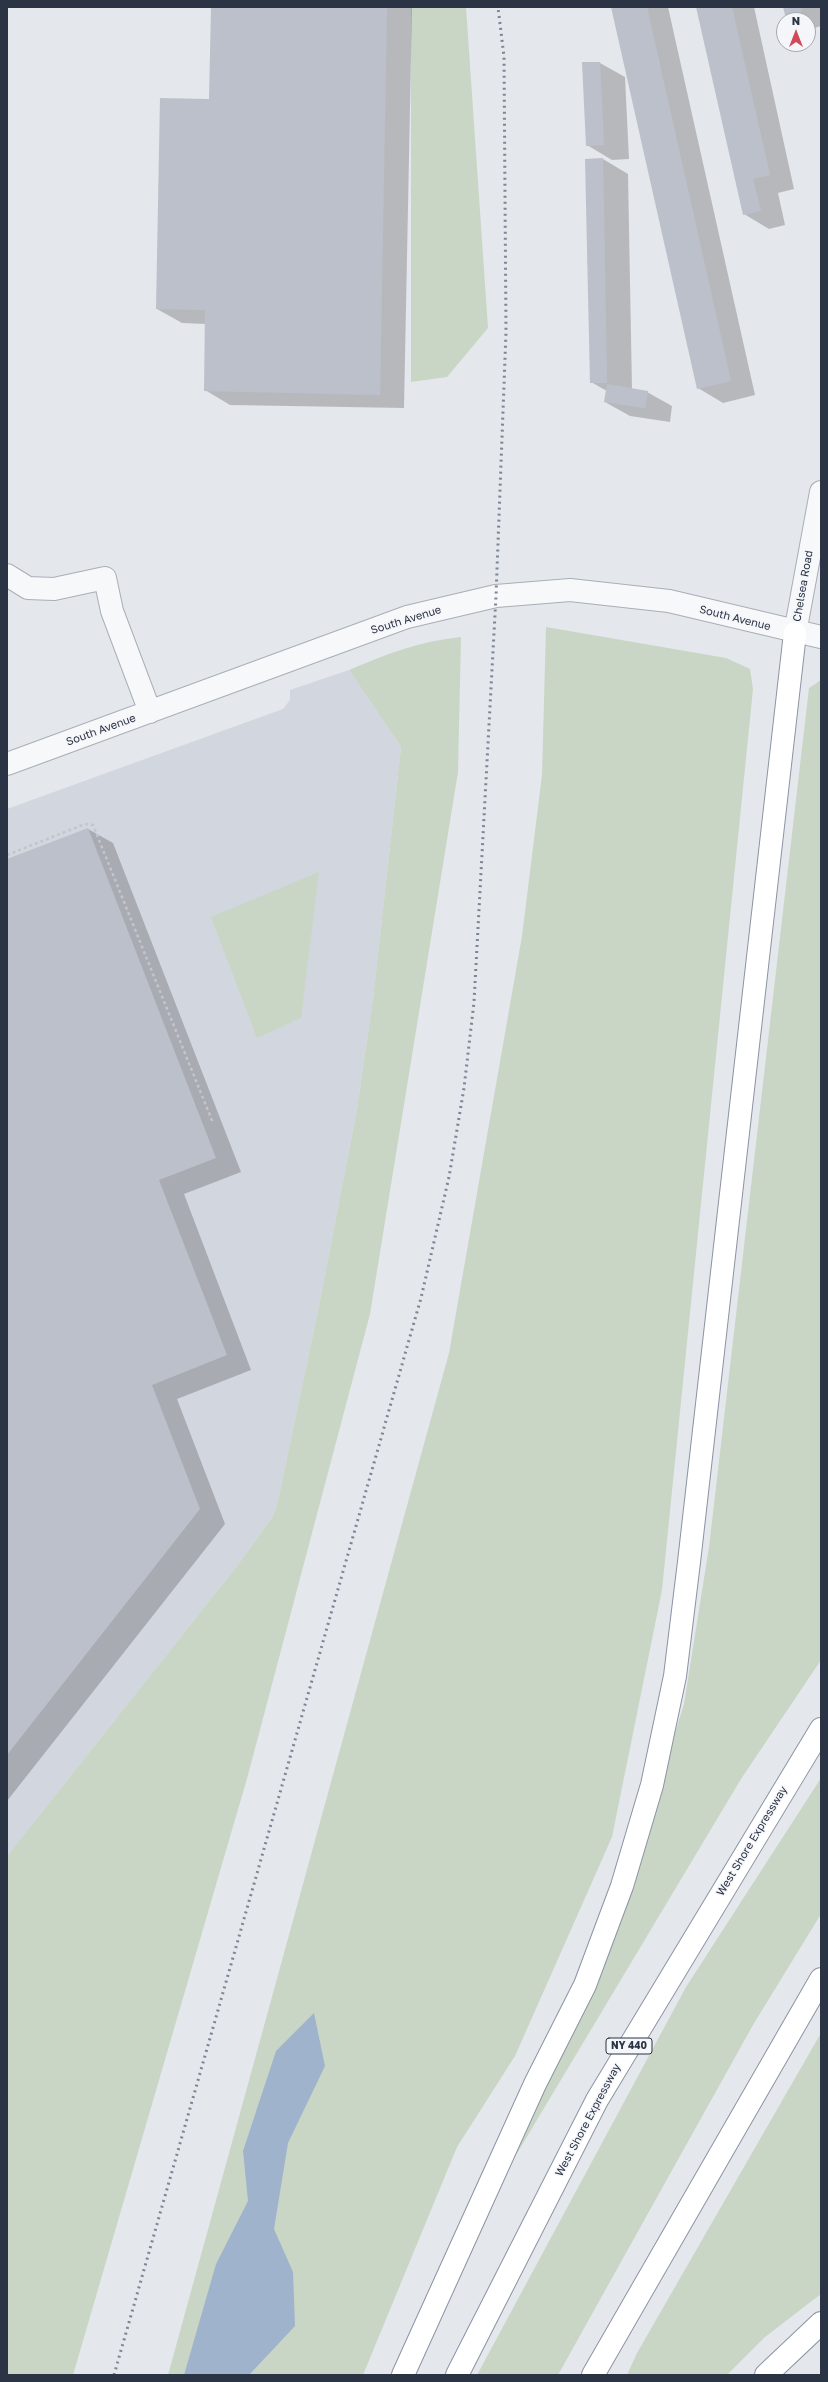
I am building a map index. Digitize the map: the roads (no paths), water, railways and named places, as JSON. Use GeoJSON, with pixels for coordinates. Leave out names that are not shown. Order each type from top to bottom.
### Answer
{"type":"FeatureCollection","features":[{"type":"Feature","properties":{"kind":"highway"},"geometry":{"type":"LineString","coordinates":[[403,2375],[535,2084],[585,1985],[622,1886],[652,1785],[674,1676],[689,1562],[795,633]]}},
{"type":"Feature","properties":{"kind":"highway","name":"West Shore Expressway"},"geometry":{"type":"LineString","coordinates":[[457,2375],[597,2100],[821,1729]]}},
{"type":"Feature","properties":{"kind":"highway"},"geometry":{"type":"LineString","coordinates":[[593,2375],[821,1979]]}},
{"type":"Feature","properties":{"kind":"highway"},"geometry":{"type":"LineString","coordinates":[[766,2375],[821,2323]]}},
{"type":"Feature","properties":{"kind":"street","name":"Chelsea Road"},"geometry":{"type":"LineString","coordinates":[[795,633],[821,492]]}},
{"type":"Feature","properties":{"kind":"street"},"geometry":{"type":"LineString","coordinates":[[7,575],[28,588],[54,589],[105,578],[112,611],[150,712]]}},
{"type":"Feature","properties":{"kind":"street","name":"South Avenue"},"geometry":{"type":"LineString","coordinates":[[7,764],[407,617],[496,596],[570,590],[669,601],[795,633],[821,637]]}},
{"type":"Feature","properties":{"kind":"water"},"geometry":{"type":"Polygon","coordinates":[[[314,2013],[325,2066],[288,2143],[274,2229],[293,2272],[295,2326],[249,2375],[184,2375],[216,2264],[248,2201],[243,2151],[276,2051],[314,2013]]]}},
{"type":"Feature","properties":{"kind":"railway"},"geometry":{"type":"LineString","coordinates":[[114,2375],[421,1298],[449,1177],[464,1088],[474,1002],[496,596],[506,332],[504,57],[498,7]]}}]}
